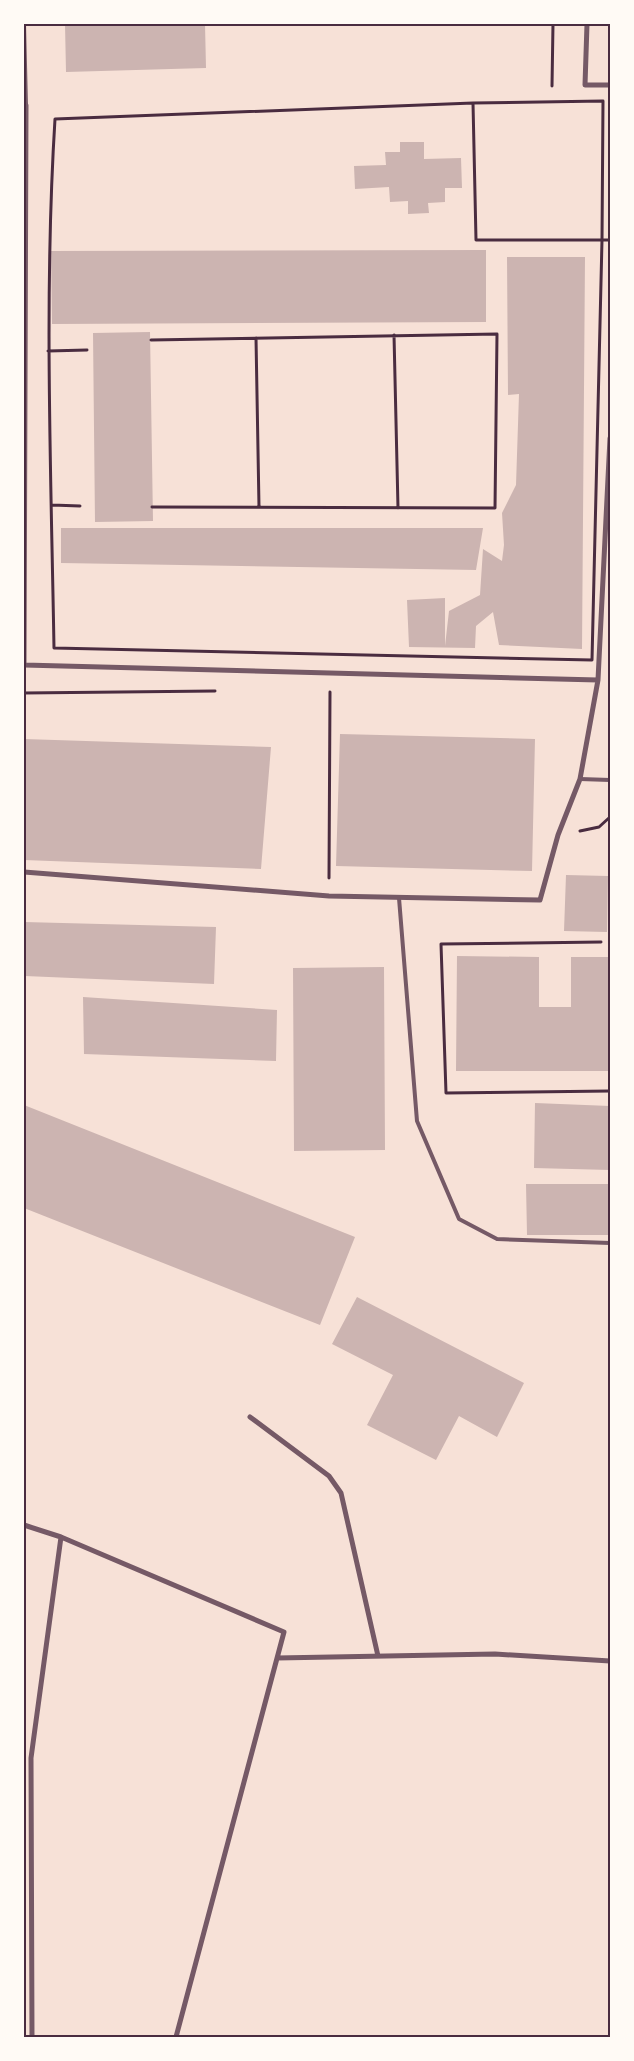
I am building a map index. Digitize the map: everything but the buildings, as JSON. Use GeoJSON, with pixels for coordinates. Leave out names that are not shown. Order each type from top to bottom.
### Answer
{"type":"FeatureCollection","features":[{"type":"Feature","properties":{"kind":"street"},"geometry":{"type":"LineString","coordinates":[[587,24],[585,85],[610,85]]}},
{"type":"Feature","properties":{"kind":"street"},"geometry":{"type":"LineString","coordinates":[[26,105],[24,665],[598,680]]}},
{"type":"Feature","properties":{"kind":"street"},"geometry":{"type":"LineString","coordinates":[[24,872],[329,896],[540,900],[558,835],[580,780],[598,680],[610,438]]}},
{"type":"Feature","properties":{"kind":"street"},"geometry":{"type":"LineString","coordinates":[[250,1417],[330,1476],[340,1493],[378,1656]]}},
{"type":"Feature","properties":{"kind":"street"},"geometry":{"type":"LineString","coordinates":[[24,1525],[61,1537],[284,1632],[176,2037]]}},
{"type":"Feature","properties":{"kind":"street"},"geometry":{"type":"LineString","coordinates":[[32,2037],[31,1758],[61,1537]]}},
{"type":"Feature","properties":{"kind":"street"},"geometry":{"type":"LineString","coordinates":[[277,1658],[495,1654],[610,1661]]}},
{"type":"Feature","properties":{"kind":"lane"},"geometry":{"type":"LineString","coordinates":[[24,24],[26,105]]}},
{"type":"Feature","properties":{"kind":"lane"},"geometry":{"type":"LineString","coordinates":[[580,780],[610,780]]}},
{"type":"Feature","properties":{"kind":"lane"},"geometry":{"type":"LineString","coordinates":[[399,898],[417,1121],[459,1219],[497,1239],[610,1243]]}},
{"type":"Feature","properties":{"kind":"path"},"geometry":{"type":"LineString","coordinates":[[552,86],[553,24]]}},
{"type":"Feature","properties":{"kind":"path"},"geometry":{"type":"LineString","coordinates":[[54,648],[48,351],[51,180],[55,119],[473,103],[603,101],[602,240]]}},
{"type":"Feature","properties":{"kind":"path"},"geometry":{"type":"LineString","coordinates":[[473,103],[476,240],[610,240]]}},
{"type":"Feature","properties":{"kind":"path"},"geometry":{"type":"LineString","coordinates":[[150,340],[497,334],[495,508],[152,506]]}},
{"type":"Feature","properties":{"kind":"path"},"geometry":{"type":"LineString","coordinates":[[394,336],[398,508]]}},
{"type":"Feature","properties":{"kind":"path"},"geometry":{"type":"LineString","coordinates":[[256,338],[259,507]]}},
{"type":"Feature","properties":{"kind":"path"},"geometry":{"type":"LineString","coordinates":[[48,351],[88,350]]}},
{"type":"Feature","properties":{"kind":"path"},"geometry":{"type":"LineString","coordinates":[[52,505],[80,506]]}},
{"type":"Feature","properties":{"kind":"path"},"geometry":{"type":"LineString","coordinates":[[329,896],[330,691]]}},
{"type":"Feature","properties":{"kind":"path"},"geometry":{"type":"LineString","coordinates":[[558,835],[599,828],[610,818]]}},
{"type":"Feature","properties":{"kind":"path"},"geometry":{"type":"LineString","coordinates":[[601,942],[441,944],[446,1092],[610,1091]]}}]}
